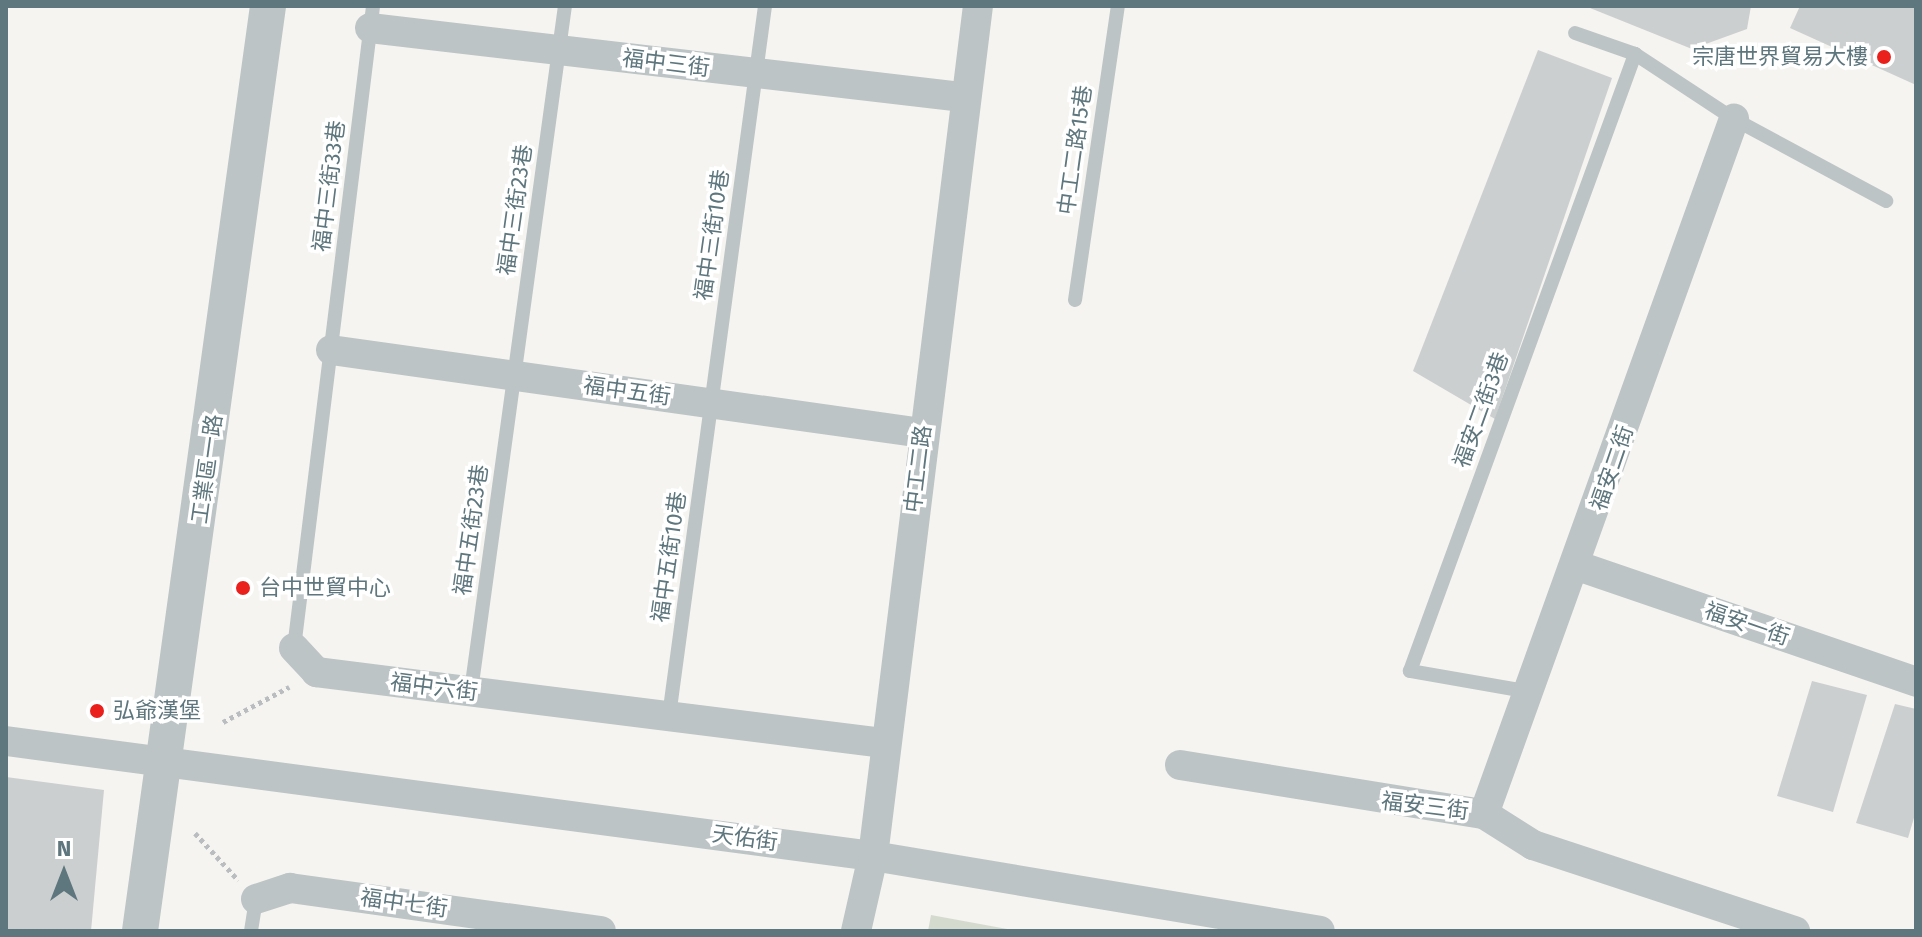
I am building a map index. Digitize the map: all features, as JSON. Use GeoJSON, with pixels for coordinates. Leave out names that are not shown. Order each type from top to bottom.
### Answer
{"type":"FeatureCollection","features":[{"type":"Feature","properties":{"kind":"street","name":"工業區一路"},"geometry":{"type":"LineString","coordinates":[[140,931],[169,758],[268,6]]}},
{"type":"Feature","properties":{"kind":"street","name":"中工二路"},"geometry":{"type":"LineString","coordinates":[[856,931],[873,856],[883,743],[963,97],[978,6]]}},
{"type":"Feature","properties":{"kind":"street","name":"福中三街"},"geometry":{"type":"LineString","coordinates":[[371,17],[560,50],[963,97]]}},
{"type":"Feature","properties":{"kind":"street","name":"福安二街"},"geometry":{"type":"LineString","coordinates":[[1484,814],[1525,691],[1578,566],[1734,119]]}},
{"type":"Feature","properties":{"kind":"street","name":"福中五街"},"geometry":{"type":"LineString","coordinates":[[331,350],[922,433]]}},
{"type":"Feature","properties":{"kind":"street","name":"福安一街"},"geometry":{"type":"LineString","coordinates":[[1578,566],[1916,682]]}},
{"type":"Feature","properties":{"kind":"street"},"geometry":{"type":"LineString","coordinates":[[294,648],[316,672]]}},
{"type":"Feature","properties":{"kind":"street","name":"福中六街"},"geometry":{"type":"LineString","coordinates":[[316,672],[883,743]]}},
{"type":"Feature","properties":{"kind":"street","name":"天佑街"},"geometry":{"type":"LineString","coordinates":[[6,741],[169,758],[873,856],[1320,931]]}},
{"type":"Feature","properties":{"kind":"street","name":"福安三街"},"geometry":{"type":"LineString","coordinates":[[1180,765],[1484,814],[1533,845],[1795,931]]}},
{"type":"Feature","properties":{"kind":"street","name":"福中七街"},"geometry":{"type":"LineString","coordinates":[[256,899],[290,888],[468,922],[601,931]]}},
{"type":"Feature","properties":{"kind":"lane","name":"福中三街23巷"},"geometry":{"type":"LineString","coordinates":[[514,375],[565,6]]}},
{"type":"Feature","properties":{"kind":"lane","name":"福中三街10巷"},"geometry":{"type":"LineString","coordinates":[[712,404],[765,6]]}},
{"type":"Feature","properties":{"kind":"lane","name":"中工二路15巷"},"geometry":{"type":"LineString","coordinates":[[1075,300],[1118,6]]}},
{"type":"Feature","properties":{"kind":"lane","name":"福中三街33巷"},"geometry":{"type":"LineString","coordinates":[[331,350],[371,17]]}},
{"type":"Feature","properties":{"kind":"lane"},"geometry":{"type":"LineString","coordinates":[[1575,33],[1635,54],[1734,119],[1886,201]]}},
{"type":"Feature","properties":{"kind":"lane","name":"福安二街3巷"},"geometry":{"type":"LineString","coordinates":[[1525,691],[1410,671],[1635,54]]}},
{"type":"Feature","properties":{"kind":"lane"},"geometry":{"type":"LineString","coordinates":[[294,648],[331,350]]}},
{"type":"Feature","properties":{"kind":"lane","name":"福中五街23巷"},"geometry":{"type":"LineString","coordinates":[[471,691],[514,375]]}},
{"type":"Feature","properties":{"kind":"lane","name":"福中五街10巷"},"geometry":{"type":"LineString","coordinates":[[669,716],[712,404]]}},
{"type":"Feature","properties":{"kind":"lane"},"geometry":{"type":"LineString","coordinates":[[251,931],[256,899]]}},
{"type":"Feature","properties":{"kind":"path"},"geometry":{"type":"LineString","coordinates":[[223,722],[316,672]]}},
{"type":"Feature","properties":{"kind":"path"},"geometry":{"type":"LineString","coordinates":[[195,833],[256,899]]}},
{"type":"Feature","properties":{"kind":"shaded area"},"geometry":{"type":"Polygon","coordinates":[[[931,915],[1018,931],[928,931],[931,915]]]}},
{"type":"Feature","properties":{"kind":"building"},"geometry":{"type":"Polygon","coordinates":[[[1585,6],[1751,6],[1747,29],[1692,49],[1585,6]]]}},
{"type":"Feature","properties":{"kind":"building","name":"宗唐世界貿易大樓"},"geometry":{"type":"Polygon","coordinates":[[[1800,6],[1916,6],[1916,85],[1790,28],[1800,6]]]}},
{"type":"Feature","properties":{"kind":"building"},"geometry":{"type":"Polygon","coordinates":[[[1538,50],[1612,78],[1495,419],[1413,371],[1538,50]]]}},
{"type":"Feature","properties":{"kind":"building"},"geometry":{"type":"Polygon","coordinates":[[[1812,681],[1867,695],[1833,812],[1777,796],[1812,681]]]}},
{"type":"Feature","properties":{"kind":"building"},"geometry":{"type":"Polygon","coordinates":[[[1895,704],[1916,709],[1916,811],[1908,838],[1856,823],[1895,704]]]}},
{"type":"Feature","properties":{"kind":"building"},"geometry":{"type":"Polygon","coordinates":[[[6,777],[104,790],[91,931],[6,931],[6,777]]]}},
{"type":"Feature","properties":{"kind":"place","name":"宗唐世界貿易大樓"},"geometry":{"type":"Point","coordinates":[1884,57]}},
{"type":"Feature","properties":{"kind":"place","name":"台中世貿中心"},"geometry":{"type":"Point","coordinates":[243,588]}},
{"type":"Feature","properties":{"kind":"place","name":"弘爺漢堡"},"geometry":{"type":"Point","coordinates":[97,711]}}]}
